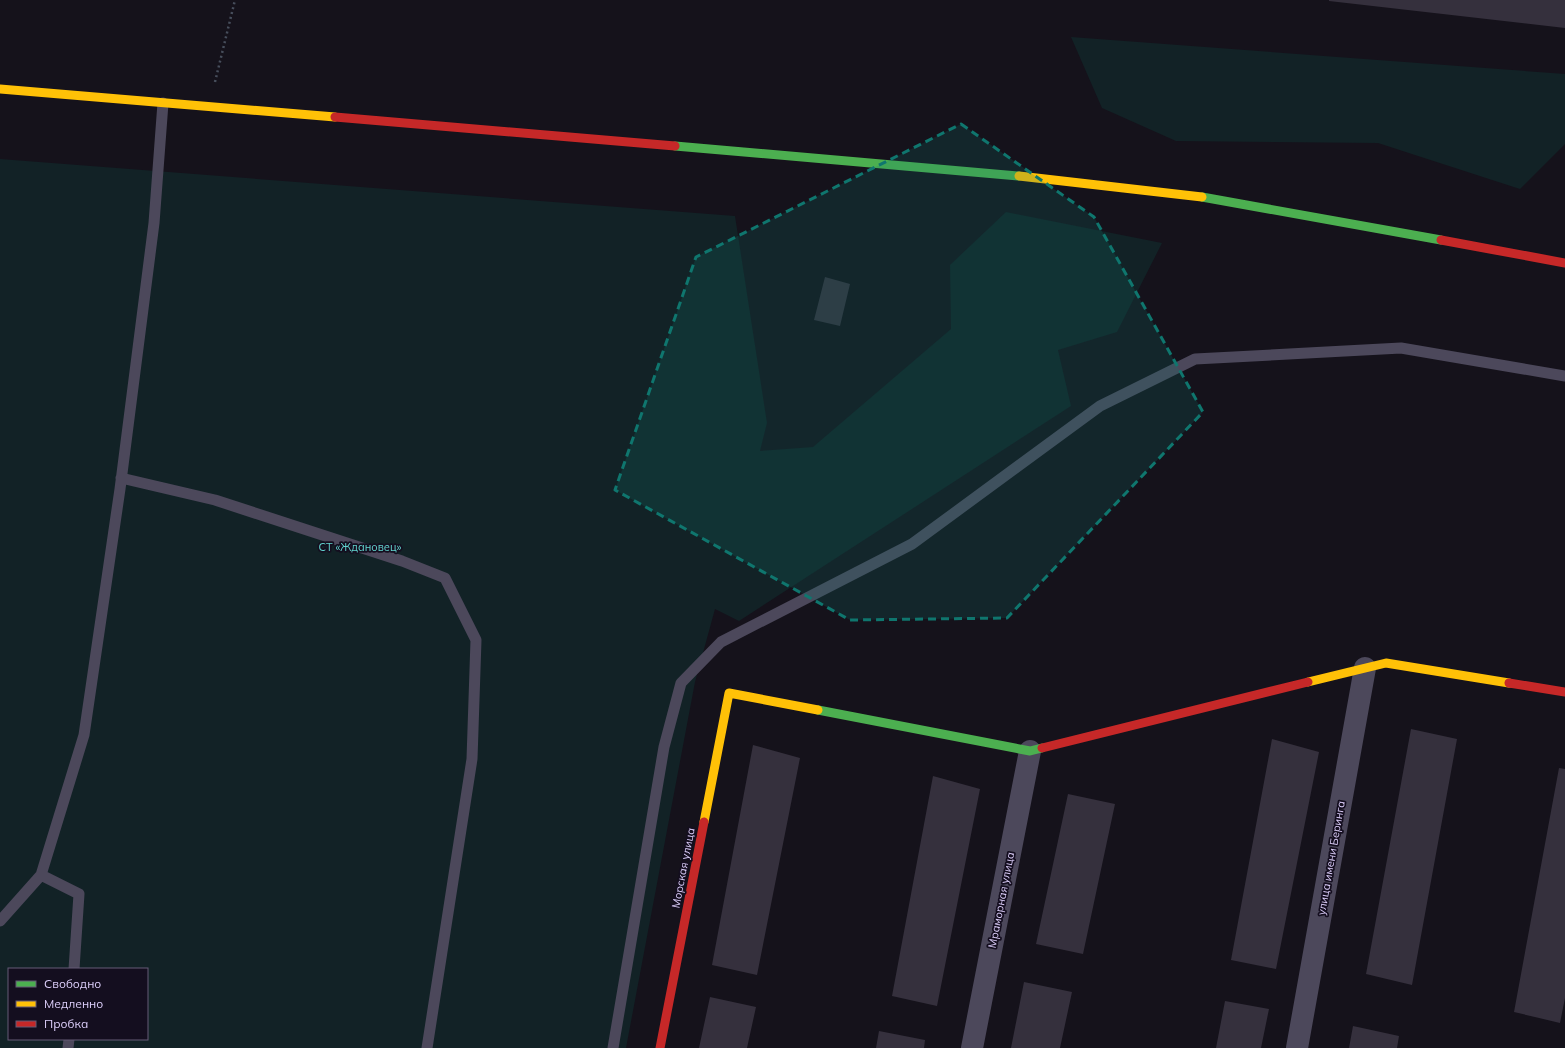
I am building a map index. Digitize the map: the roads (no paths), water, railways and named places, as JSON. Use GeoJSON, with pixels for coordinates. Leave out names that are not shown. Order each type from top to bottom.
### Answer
{"type":"FeatureCollection","features":[{"type":"Feature","properties":{"kind":"main road"},"geometry":{"type":"LineString","coordinates":[[0,89],[972,171],[1190,195],[1565,263]]}},
{"type":"Feature","properties":{"kind":"main road"},"geometry":{"type":"LineString","coordinates":[[1030,751],[1386,663],[1565,692]]}},
{"type":"Feature","properties":{"kind":"main road","name":"Морская улица"},"geometry":{"type":"LineString","coordinates":[[660,1048],[729,693],[1030,751]]}},
{"type":"Feature","properties":{"kind":"street","name":"улица имени Беринга"},"geometry":{"type":"LineString","coordinates":[[1297,1048],[1365,668]]}},
{"type":"Feature","properties":{"kind":"street","name":"Мраморная улица"},"geometry":{"type":"LineString","coordinates":[[972,1048],[1030,751]]}},
{"type":"Feature","properties":{"kind":"lane"},"geometry":{"type":"LineString","coordinates":[[0,921],[41,876],[84,735],[121,478],[154,223],[163,103]]}},
{"type":"Feature","properties":{"kind":"lane"},"geometry":{"type":"LineString","coordinates":[[613,1048],[664,747],[681,683],[722,642],[912,544],[1100,406],[1195,359],[1401,348],[1565,376]]}},
{"type":"Feature","properties":{"kind":"lane"},"geometry":{"type":"LineString","coordinates":[[121,478],[215,500],[402,561],[445,578],[476,640],[472,751],[427,1048]]}},
{"type":"Feature","properties":{"kind":"lane"},"geometry":{"type":"LineString","coordinates":[[41,876],[79,894],[74,968]]}},
{"type":"Feature","properties":{"kind":"park label","name":"СТ «Ждановец»"},"geometry":{"type":"Point","coordinates":[360,547]}}]}
